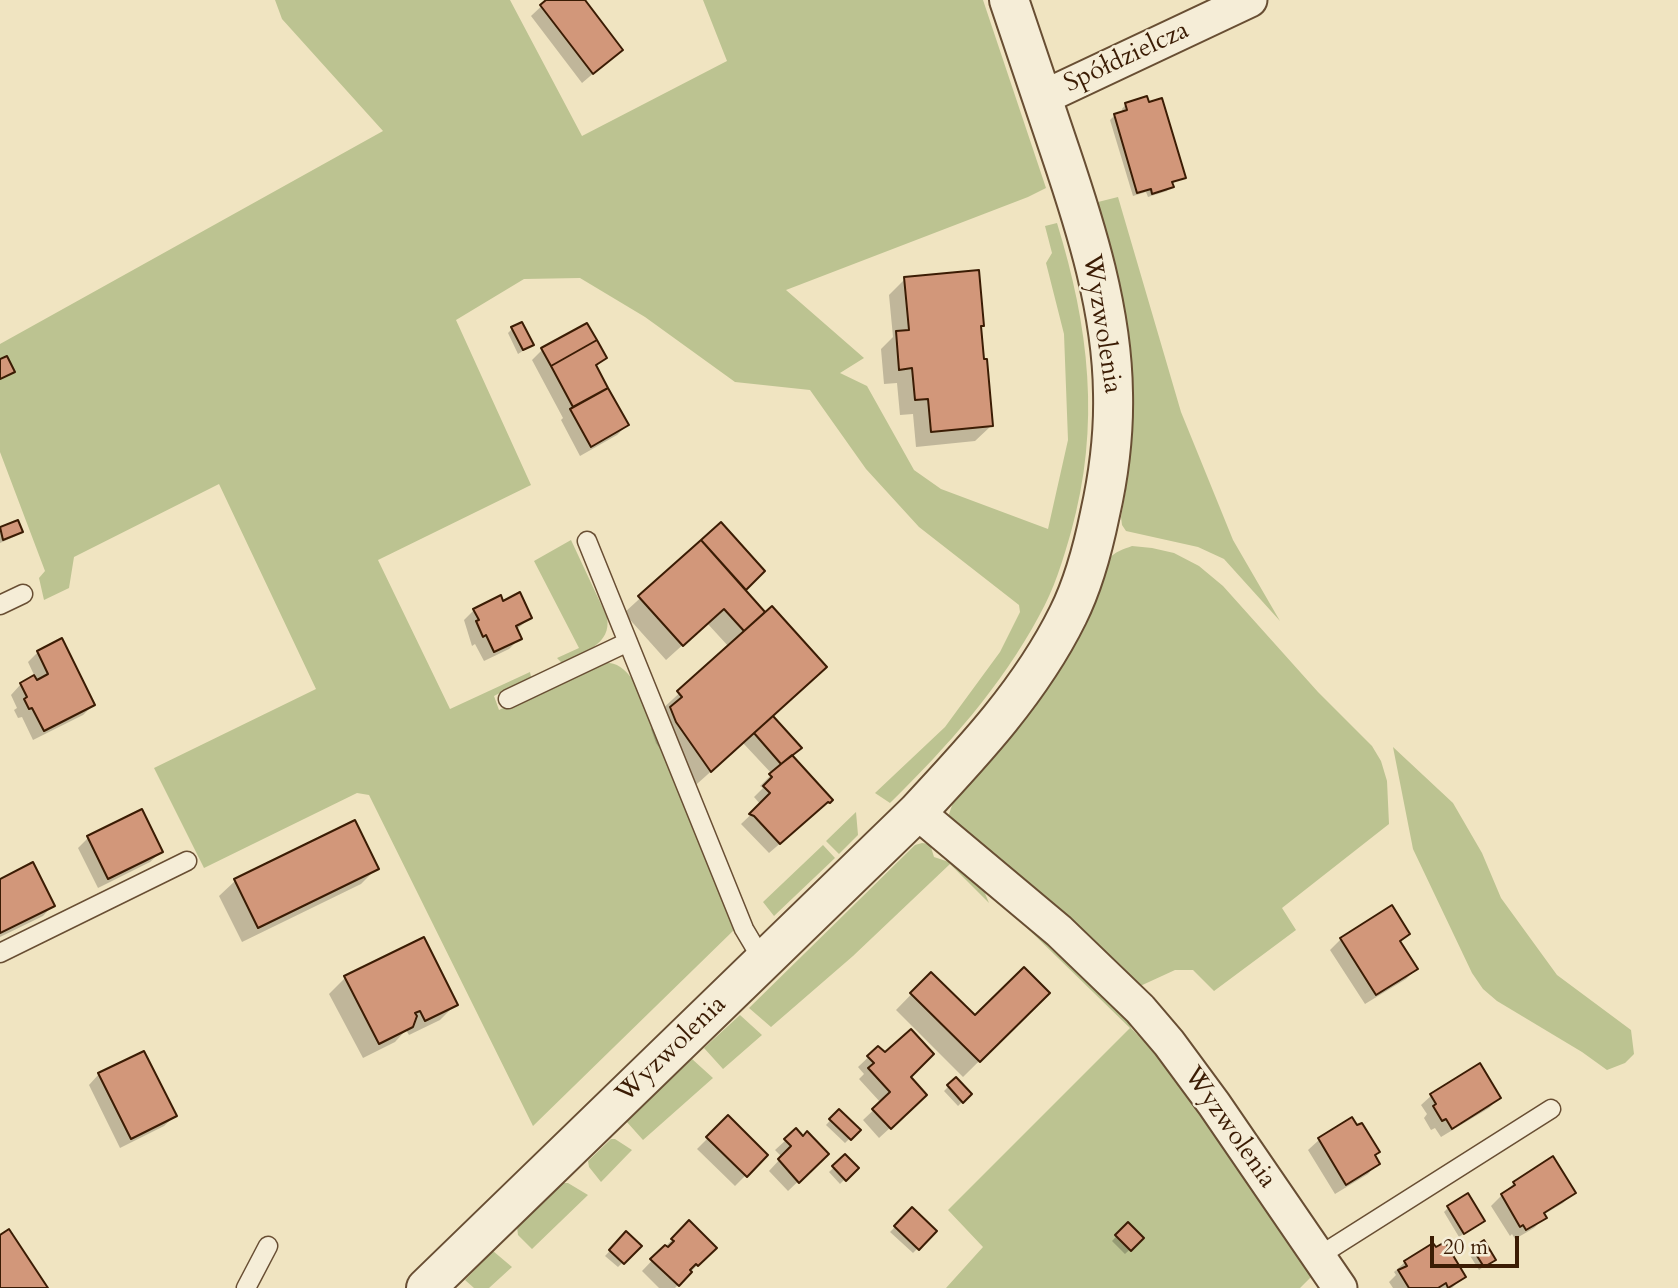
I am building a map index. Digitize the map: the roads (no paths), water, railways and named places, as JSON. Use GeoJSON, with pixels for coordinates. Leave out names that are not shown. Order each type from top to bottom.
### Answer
{"type":"FeatureCollection","features":[{"type":"Feature","properties":{"kind":"street","name":"Wyzwolenia"},"geometry":{"type":"LineString","coordinates":[[426,1288],[917,811],[967,759],[1002,716],[1056,637],[1085,574],[1107,483],[1112,439],[1113,391],[1104,309],[1076,198],[1009,0]]}},
{"type":"Feature","properties":{"kind":"street","name":"Spółdzielcza"},"geometry":{"type":"LineString","coordinates":[[1042,98],[1250,0]]}},
{"type":"Feature","properties":{"kind":"street","name":"Wyzwolenia"},"geometry":{"type":"LineString","coordinates":[[917,811],[1059,931],[1140,1009],[1214,1104],[1340,1288]]}},
{"type":"Feature","properties":{"kind":"lane"},"geometry":{"type":"LineString","coordinates":[[587,541],[744,929],[762,961]]}},
{"type":"Feature","properties":{"kind":"lane"},"geometry":{"type":"LineString","coordinates":[[0,605],[23,594]]}},
{"type":"Feature","properties":{"kind":"lane"},"geometry":{"type":"LineString","coordinates":[[508,699],[628,642]]}},
{"type":"Feature","properties":{"kind":"lane"},"geometry":{"type":"LineString","coordinates":[[0,953],[187,861]]}},
{"type":"Feature","properties":{"kind":"lane"},"geometry":{"type":"LineString","coordinates":[[1319,1256],[1551,1109]]}},
{"type":"Feature","properties":{"kind":"lane"},"geometry":{"type":"LineString","coordinates":[[246,1288],[268,1246]]}}]}
